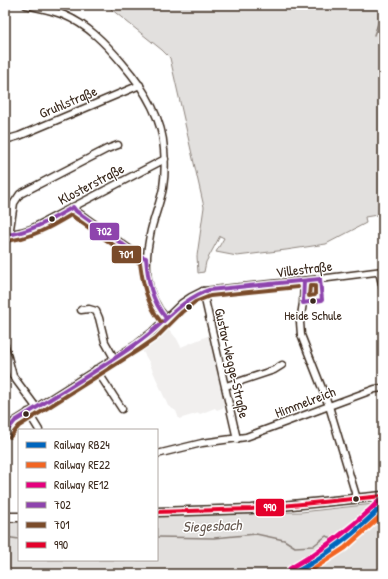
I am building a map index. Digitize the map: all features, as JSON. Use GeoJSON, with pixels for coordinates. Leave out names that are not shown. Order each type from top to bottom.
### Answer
{"type":"FeatureCollection","features":[{"type":"Feature","properties":{"kind":"main road"},"geometry":{"type":"LineString","coordinates":[[158,512],[251,509],[383,496]]}},
{"type":"Feature","properties":{"kind":"main road"},"geometry":{"type":"LineString","coordinates":[[5,517],[18,517]]}},
{"type":"Feature","properties":{"kind":"street"},"geometry":{"type":"LineString","coordinates":[[26,5],[44,8],[64,15],[91,31],[106,45],[140,85],[154,110],[161,130],[165,159],[163,190],[150,234],[146,258],[150,289],[160,312],[166,318]]}},
{"type":"Feature","properties":{"kind":"street","name":"Gruhlstraße"},"geometry":{"type":"LineString","coordinates":[[5,140],[19,136],[140,85]]}},
{"type":"Feature","properties":{"kind":"street"},"geometry":{"type":"LineString","coordinates":[[7,235],[14,203],[20,194],[107,149],[118,145]]}},
{"type":"Feature","properties":{"kind":"street","name":"Klosterstraße"},"geometry":{"type":"LineString","coordinates":[[7,235],[31,229],[165,159]]}},
{"type":"Feature","properties":{"kind":"street"},"geometry":{"type":"LineString","coordinates":[[74,207],[76,211],[139,256],[146,258]]}},
{"type":"Feature","properties":{"kind":"street"},"geometry":{"type":"LineString","coordinates":[[381,271],[383,288]]}},
{"type":"Feature","properties":{"kind":"street","name":"Villestraße"},"geometry":{"type":"LineString","coordinates":[[203,291],[304,281],[381,271]]}},
{"type":"Feature","properties":{"kind":"street"},"geometry":{"type":"LineString","coordinates":[[304,281],[300,322],[301,335],[329,406],[357,499]]}},
{"type":"Feature","properties":{"kind":"street"},"geometry":{"type":"LineString","coordinates":[[5,433],[15,421],[36,406],[137,344],[186,300],[203,291]]}},
{"type":"Feature","properties":{"kind":"street","name":"Gustav-Wegge-Straße"},"geometry":{"type":"LineString","coordinates":[[203,291],[237,439]]}},
{"type":"Feature","properties":{"kind":"street"},"geometry":{"type":"LineString","coordinates":[[81,310],[89,309],[96,311],[105,342],[114,358]]}},
{"type":"Feature","properties":{"kind":"street"},"geometry":{"type":"LineString","coordinates":[[5,346],[13,376],[36,406]]}},
{"type":"Feature","properties":{"kind":"street"},"geometry":{"type":"LineString","coordinates":[[226,386],[274,370],[282,365]]}},
{"type":"Feature","properties":{"kind":"street"},"geometry":{"type":"LineString","coordinates":[[96,369],[122,409]]}},
{"type":"Feature","properties":{"kind":"street","name":"Himmelreich"},"geometry":{"type":"LineString","coordinates":[[158,454],[202,443],[246,437],[329,406],[383,388]]}},
{"type":"Feature","properties":{"kind":"street"},"geometry":{"type":"LineString","coordinates":[[28,412],[38,429]]}},
{"type":"Feature","properties":{"kind":"shaded area"},"geometry":{"type":"Polygon","coordinates":[[[106,5],[383,5],[383,214],[365,217],[366,223],[326,244],[286,250],[237,256],[216,252],[224,238],[220,236],[206,262],[204,272],[198,273],[197,256],[204,207],[170,58],[106,5]]]}},
{"type":"Feature","properties":{"kind":"shaded area"},"geometry":{"type":"Polygon","coordinates":[[[165,325],[177,339],[181,347],[210,335],[225,407],[217,410],[215,408],[200,414],[199,413],[179,419],[176,411],[168,406],[149,362],[140,347],[165,325]]]}},
{"type":"Feature","properties":{"kind":"shaded area"},"geometry":{"type":"Polygon","coordinates":[[[383,503],[383,574],[5,574],[5,517],[18,517],[18,561],[158,561],[158,512],[163,514],[301,512],[383,503]]]}},
{"type":"Feature","properties":{"kind":"waterway"},"geometry":{"type":"LineString","coordinates":[[381,16],[383,11]]}},
{"type":"Feature","properties":{"kind":"waterway"},"geometry":{"type":"LineString","coordinates":[[374,35],[379,21]]}},
{"type":"Feature","properties":{"kind":"waterway","name":"Siegesbach"},"geometry":{"type":"LineString","coordinates":[[158,537],[214,538],[256,534],[284,540],[295,547],[313,546],[326,536],[333,538]]}},
{"type":"Feature","properties":{"kind":"waterway","name":"Siegesbach"},"geometry":{"type":"LineString","coordinates":[[5,537],[18,539]]}},
{"type":"Feature","properties":{"kind":"rail line","name":"RE12"},"geometry":{"type":"LineString","coordinates":[[290,569],[337,538],[379,501]]}},
{"type":"Feature","properties":{"kind":"rail line","name":"RB24"},"geometry":{"type":"LineString","coordinates":[[293,574],[341,543],[383,505]]}},
{"type":"Feature","properties":{"kind":"rail line","name":"RE22"},"geometry":{"type":"LineString","coordinates":[[305,574],[345,548],[383,514]]}},
{"type":"Feature","properties":{"kind":"transit line","name":"702"},"geometry":{"type":"LineString","coordinates":[[5,235],[14,234],[32,228],[49,221],[73,207],[76,211],[139,256],[146,258],[151,290],[157,304],[166,318]]}},
{"type":"Feature","properties":{"kind":"transit line","name":"701"},"geometry":{"type":"LineString","coordinates":[[5,241],[32,235],[71,215],[140,263],[146,294],[152,308],[161,322]]}},
{"type":"Feature","properties":{"kind":"transit line","name":"702"},"geometry":{"type":"LineString","coordinates":[[5,433],[15,421],[136,344],[198,294],[209,290],[320,279],[322,300],[303,303],[304,281]]}},
{"type":"Feature","properties":{"kind":"transit line","name":"701"},"geometry":{"type":"LineString","coordinates":[[310,286],[315,286],[315,295],[309,296],[310,286]]}},
{"type":"Feature","properties":{"kind":"transit line","name":"701"},"geometry":{"type":"LineString","coordinates":[[10,437],[19,426],[156,338],[182,312],[195,302],[210,296],[298,287]]}},
{"type":"Feature","properties":{"kind":"transit line","name":"990"},"geometry":{"type":"LineString","coordinates":[[158,512],[251,509],[383,496]]}},
{"type":"Feature","properties":{"kind":"place","name":"Heide Schule"},"geometry":{"type":"Point","coordinates":[313,301]}}]}
